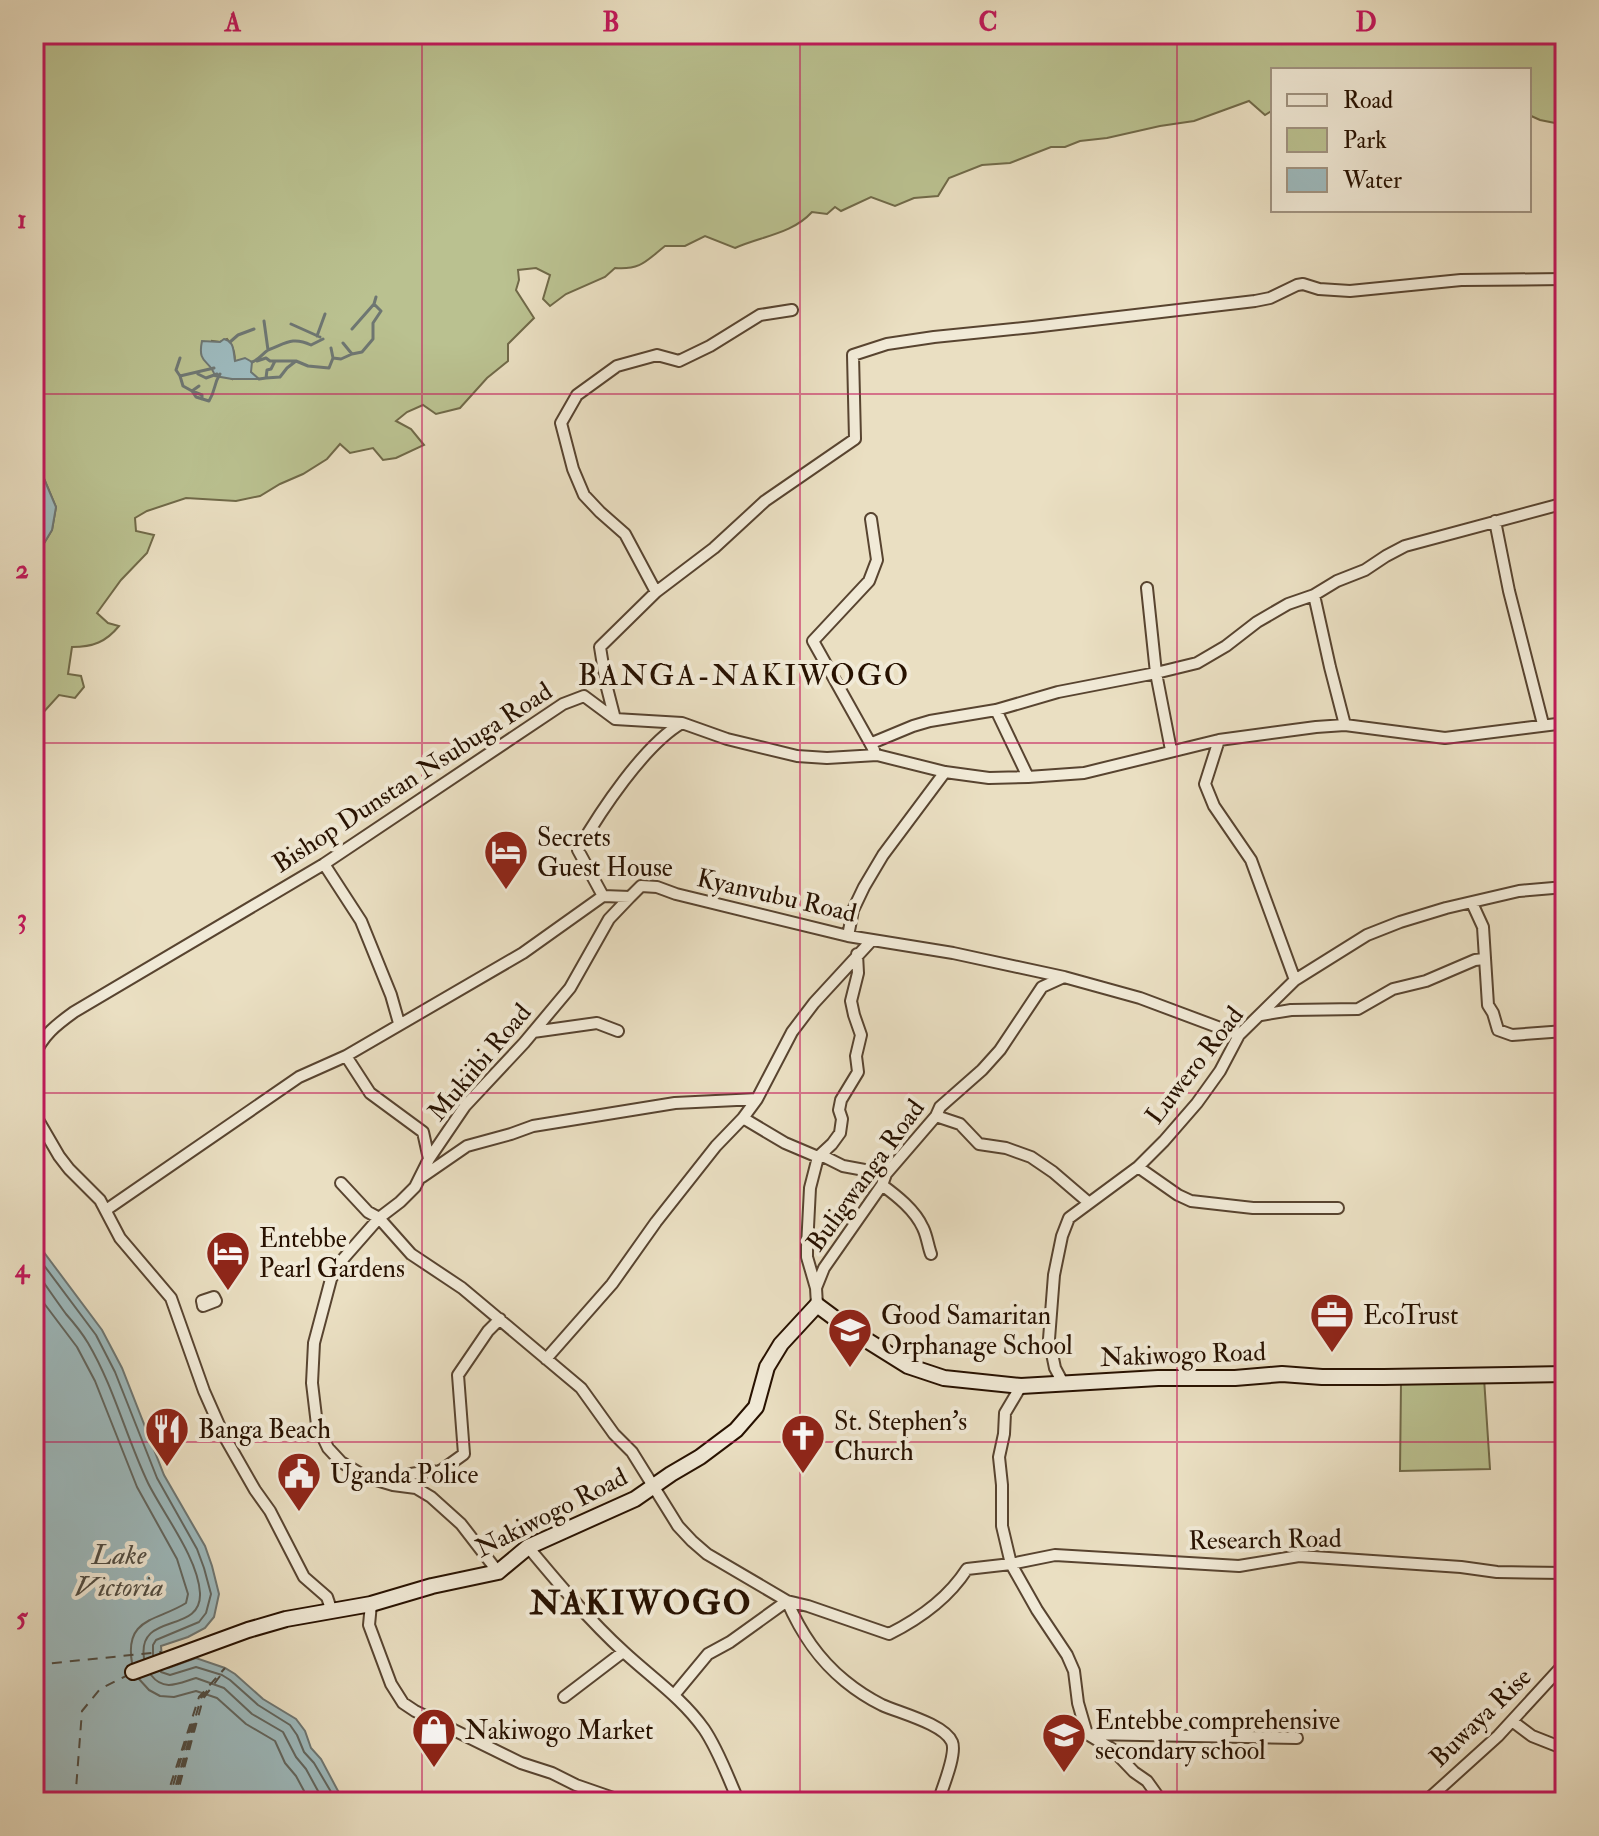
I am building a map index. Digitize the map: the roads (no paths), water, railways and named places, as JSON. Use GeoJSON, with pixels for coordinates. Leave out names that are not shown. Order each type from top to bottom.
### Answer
{"type":"FeatureCollection","features":[{"type":"Feature","properties":{"kind":"street"},"geometry":{"type":"LineString","coordinates":[[1565,279],[1461,280],[1350,291],[1319,289],[1303,284],[1255,301],[934,337],[887,344],[853,355],[855,439],[765,501],[714,548],[656,592],[600,647],[615,719],[682,723],[727,739],[797,756],[877,755],[945,772],[989,778],[1084,773],[1171,750],[1282,730],[1345,725],[1445,738],[1565,723]]}},
{"type":"Feature","properties":{"kind":"street"},"geometry":{"type":"LineString","coordinates":[[656,592],[625,534],[584,495],[573,469],[561,423],[577,395],[617,366],[657,355],[679,361],[760,315],[792,310]]}},
{"type":"Feature","properties":{"kind":"street"},"geometry":{"type":"LineString","coordinates":[[872,743],[921,723],[996,710],[1058,692],[1187,666],[1226,646],[1288,604],[1365,570],[1405,546],[1565,503]]}},
{"type":"Feature","properties":{"kind":"street"},"geometry":{"type":"LineString","coordinates":[[871,519],[877,560],[869,581],[813,641],[877,755]]}},
{"type":"Feature","properties":{"kind":"street"},"geometry":{"type":"LineString","coordinates":[[1495,521],[1509,591],[1543,724]]}},
{"type":"Feature","properties":{"kind":"street"},"geometry":{"type":"LineString","coordinates":[[1147,588],[1156,673],[1171,750]]}},
{"type":"Feature","properties":{"kind":"street"},"geometry":{"type":"LineString","coordinates":[[1314,595],[1345,725]]}},
{"type":"Feature","properties":{"kind":"street","name":"Bishop Dunstan Nsubuga Road"},"geometry":{"type":"LineString","coordinates":[[34,1056],[53,1026],[74,1012],[324,864],[573,699],[584,696],[615,719]]}},
{"type":"Feature","properties":{"kind":"street"},"geometry":{"type":"LineString","coordinates":[[996,710],[1028,777]]}},
{"type":"Feature","properties":{"kind":"street"},"geometry":{"type":"LineString","coordinates":[[106,1210],[299,1077],[346,1056],[523,953],[603,896],[578,850],[647,753],[682,723]]}},
{"type":"Feature","properties":{"kind":"street"},"geometry":{"type":"LineString","coordinates":[[1219,740],[1205,784],[1214,806],[1255,867],[1295,980]]}},
{"type":"Feature","properties":{"kind":"street"},"geometry":{"type":"LineString","coordinates":[[848,936],[853,910],[864,887],[892,842],[945,772]]}},
{"type":"Feature","properties":{"kind":"street"},"geometry":{"type":"LineString","coordinates":[[324,864],[361,921],[399,1023]]}},
{"type":"Feature","properties":{"kind":"street","name":"Kyanvubu Road"},"geometry":{"type":"LineString","coordinates":[[603,896],[630,897],[641,886],[657,887],[848,936],[953,953],[1064,977],[1140,998],[1239,1035]]}},
{"type":"Feature","properties":{"kind":"street","name":"Luwero Road"},"geometry":{"type":"LineString","coordinates":[[1063,1383],[1055,1368],[1049,1339],[1054,1275],[1069,1218],[1138,1167],[1164,1141],[1220,1071],[1239,1035],[1295,980],[1367,935],[1446,908],[1519,891],[1565,887]]}},
{"type":"Feature","properties":{"kind":"street","name":"Mukiibi Road"},"geometry":{"type":"LineString","coordinates":[[498,1572],[461,1524],[431,1497],[416,1488],[366,1477],[341,1462],[328,1448],[317,1425],[312,1383],[314,1343],[331,1279],[351,1247],[415,1187],[429,1159],[465,1106],[570,988],[609,919],[630,897]]}},
{"type":"Feature","properties":{"kind":"street"},"geometry":{"type":"LineString","coordinates":[[1472,903],[1483,927],[1488,1005],[1498,1030],[1512,1035],[1565,1031]]}},
{"type":"Feature","properties":{"kind":"street"},"geometry":{"type":"LineString","coordinates":[[546,1359],[612,1284],[656,1222],[716,1146],[743,1118],[757,1099],[792,1032],[814,1003],[872,940]]}},
{"type":"Feature","properties":{"kind":"street"},"geometry":{"type":"LineString","coordinates":[[816,1288],[807,1257],[810,1188],[818,1157],[840,1133],[841,1100],[858,1072],[856,1056],[861,1035],[851,1001],[858,973],[857,954]]}},
{"type":"Feature","properties":{"kind":"street"},"geometry":{"type":"LineString","coordinates":[[1261,1015],[1291,1010],[1358,1009],[1393,989],[1426,981],[1484,959]]}},
{"type":"Feature","properties":{"kind":"street","name":"Buligwanga Road"},"geometry":{"type":"LineString","coordinates":[[817,1305],[816,1288],[824,1268],[882,1185],[886,1174],[936,1116],[940,1107],[1000,1050],[1042,987],[1064,977]]}},
{"type":"Feature","properties":{"kind":"street"},"geometry":{"type":"LineString","coordinates":[[533,1032],[597,1023],[618,1031]]}},
{"type":"Feature","properties":{"kind":"street"},"geometry":{"type":"LineString","coordinates":[[346,1056],[370,1093],[423,1132],[429,1159]]}},
{"type":"Feature","properties":{"kind":"street"},"geometry":{"type":"LineString","coordinates":[[420,1178],[467,1146],[533,1126],[675,1103],[757,1099]]}},
{"type":"Feature","properties":{"kind":"street"},"geometry":{"type":"LineString","coordinates":[[34,1113],[59,1156],[100,1200],[120,1238],[171,1298],[223,1434],[270,1511],[304,1577],[327,1597],[331,1609]]}},
{"type":"Feature","properties":{"kind":"street"},"geometry":{"type":"LineString","coordinates":[[936,1116],[960,1124],[979,1144],[1006,1148],[1031,1157],[1088,1202]]}},
{"type":"Feature","properties":{"kind":"street"},"geometry":{"type":"LineString","coordinates":[[743,1118],[785,1143],[818,1157],[843,1166],[886,1174]]}},
{"type":"Feature","properties":{"kind":"street"},"geometry":{"type":"LineString","coordinates":[[1138,1167],[1191,1201],[1253,1208],[1338,1208]]}},
{"type":"Feature","properties":{"kind":"street"},"geometry":{"type":"LineString","coordinates":[[341,1183],[368,1212],[379,1218],[411,1254],[462,1288],[581,1388],[614,1434],[632,1452],[678,1526],[707,1554],[787,1601],[809,1644],[845,1682],[880,1704],[943,1731],[952,1740],[954,1750],[938,1802]]}},
{"type":"Feature","properties":{"kind":"street"},"geometry":{"type":"LineString","coordinates":[[882,1185],[901,1199],[923,1227],[931,1254]]}},
{"type":"Feature","properties":{"kind":"street","name":"Nakiwogo Road"},"geometry":{"type":"LineString","coordinates":[[133,1672],[286,1619],[371,1604],[432,1586],[498,1572],[528,1547],[635,1499],[736,1430],[756,1407],[767,1367],[781,1344],[817,1305],[908,1366],[944,1378],[1021,1386],[1282,1374],[1384,1377],[1565,1374]]}},
{"type":"Feature","properties":{"kind":"street"},"geometry":{"type":"LineString","coordinates":[[393,1485],[398,1476],[439,1472],[464,1454],[458,1375],[500,1319]]}},
{"type":"Feature","properties":{"kind":"street"},"geometry":{"type":"LineString","coordinates":[[1021,1386],[1005,1413],[999,1457],[1002,1526],[1011,1564],[1067,1655],[1074,1671],[1078,1703],[1087,1734],[1112,1749],[1147,1781],[1162,1802]]}},
{"type":"Feature","properties":{"kind":"street"},"geometry":{"type":"LineString","coordinates":[[528,1547],[559,1585],[623,1652],[674,1695],[706,1733],[739,1802]]}},
{"type":"Feature","properties":{"kind":"street","name":"Research Road"},"geometry":{"type":"LineString","coordinates":[[787,1601],[889,1634],[924,1613],[967,1569],[1055,1555],[1239,1566],[1299,1556],[1497,1572],[1565,1573]]}},
{"type":"Feature","properties":{"kind":"street"},"geometry":{"type":"LineString","coordinates":[[674,1695],[708,1654],[787,1601]]}},
{"type":"Feature","properties":{"kind":"street"},"geometry":{"type":"LineString","coordinates":[[371,1604],[369,1625],[391,1684],[403,1703],[521,1763],[623,1802]]}},
{"type":"Feature","properties":{"kind":"street"},"geometry":{"type":"LineString","coordinates":[[161,1652],[230,1629],[239,1627],[248,1630]]}},
{"type":"Feature","properties":{"kind":"street"},"geometry":{"type":"LineString","coordinates":[[564,1697],[623,1652]]}},
{"type":"Feature","properties":{"kind":"street","name":"Buwaya Rise"},"geometry":{"type":"LineString","coordinates":[[1425,1802],[1490,1743],[1565,1663]]}},
{"type":"Feature","properties":{"kind":"street"},"geometry":{"type":"LineString","coordinates":[[1512,1721],[1532,1736],[1565,1749]]}},
{"type":"Feature","properties":{"kind":"street"},"geometry":{"type":"LineString","coordinates":[[1087,1734],[1297,1738]]}},
{"type":"Feature","properties":{"kind":"water"},"geometry":{"type":"Polygon","coordinates":[[[224,339],[232,345],[235,361],[245,358],[252,362],[251,372],[259,379],[215,376],[201,354],[202,341],[220,342],[224,339]]]}},
{"type":"Feature","properties":{"kind":"water"},"geometry":{"type":"Polygon","coordinates":[[[34,455],[56,507],[52,530],[34,560],[34,455]]]}},
{"type":"Feature","properties":{"kind":"water","name":"Lake Victoria"},"geometry":{"type":"Polygon","coordinates":[[[34,1239],[102,1330],[122,1368],[164,1475],[205,1546],[212,1566],[219,1594],[214,1617],[205,1628],[161,1646],[162,1659],[168,1668],[196,1658],[225,1668],[263,1699],[296,1719],[305,1731],[311,1748],[347,1802],[34,1802],[34,1239]]]}},
{"type":"Feature","properties":{"kind":"waterway"},"geometry":{"type":"LineString","coordinates":[[352,329],[374,304],[376,297]]}},
{"type":"Feature","properties":{"kind":"waterway"},"geometry":{"type":"LineString","coordinates":[[343,343],[352,354],[362,352],[373,339],[373,323],[381,311],[374,304]]}},
{"type":"Feature","properties":{"kind":"waterway"},"geometry":{"type":"LineString","coordinates":[[317,336],[325,314]]}},
{"type":"Feature","properties":{"kind":"waterway"},"geometry":{"type":"LineString","coordinates":[[252,362],[268,350],[264,321]]}},
{"type":"Feature","properties":{"kind":"waterway"},"geometry":{"type":"LineString","coordinates":[[291,324],[320,337]]}},
{"type":"Feature","properties":{"kind":"waterway"},"geometry":{"type":"LineString","coordinates":[[230,342],[254,329]]}},
{"type":"Feature","properties":{"kind":"waterway"},"geometry":{"type":"LineString","coordinates":[[268,350],[289,342],[311,345],[323,339]]}},
{"type":"Feature","properties":{"kind":"waterway"},"geometry":{"type":"LineString","coordinates":[[257,361],[266,358],[329,368],[333,358],[331,348]]}},
{"type":"Feature","properties":{"kind":"waterway"},"geometry":{"type":"LineString","coordinates":[[333,358],[341,359],[352,354]]}},
{"type":"Feature","properties":{"kind":"waterway"},"geometry":{"type":"LineString","coordinates":[[180,358],[176,370],[180,376],[214,368]]}},
{"type":"Feature","properties":{"kind":"waterway"},"geometry":{"type":"LineString","coordinates":[[259,379],[266,378],[267,370],[275,361]]}},
{"type":"Feature","properties":{"kind":"waterway"},"geometry":{"type":"LineString","coordinates":[[266,378],[280,377],[296,361]]}},
{"type":"Feature","properties":{"kind":"waterway"},"geometry":{"type":"LineString","coordinates":[[198,374],[206,378],[217,374]]}},
{"type":"Feature","properties":{"kind":"waterway"},"geometry":{"type":"LineString","coordinates":[[180,376],[183,386],[196,397],[209,401],[220,374]]}},
{"type":"Feature","properties":{"kind":"waterway"},"geometry":{"type":"LineString","coordinates":[[199,386],[192,391],[202,395],[202,399]]}},
{"type":"Feature","properties":{"kind":"place","name":"Secrets Guest House"},"geometry":{"type":"Point","coordinates":[506,891]}},
{"type":"Feature","properties":{"kind":"place","name":"Entebbe Pearl Gardens"},"geometry":{"type":"Point","coordinates":[228,1292]}},
{"type":"Feature","properties":{"kind":"place","name":"EcoTrust"},"geometry":{"type":"Point","coordinates":[1332,1354]}},
{"type":"Feature","properties":{"kind":"place","name":"Good Samaritan Orphanage School"},"geometry":{"type":"Point","coordinates":[850,1369]}},
{"type":"Feature","properties":{"kind":"place","name":"Banga Beach"},"geometry":{"type":"Point","coordinates":[167,1468]}},
{"type":"Feature","properties":{"kind":"place","name":"St. Stephen's Church"},"geometry":{"type":"Point","coordinates":[803,1475]}},
{"type":"Feature","properties":{"kind":"place","name":"Uganda Police"},"geometry":{"type":"Point","coordinates":[299,1513]}},
{"type":"Feature","properties":{"kind":"place","name":"Nakiwogo Market"},"geometry":{"type":"Point","coordinates":[434,1769]}},
{"type":"Feature","properties":{"kind":"place","name":"Entebbe comprehensive secondary school"},"geometry":{"type":"Point","coordinates":[1064,1774]}},
{"type":"Feature","properties":{"kind":"district","name":"BANGA-NAKIWOGO"},"geometry":{"type":"Point","coordinates":[744,675]}},
{"type":"Feature","properties":{"kind":"district","name":"NAKIWOGO"},"geometry":{"type":"Point","coordinates":[641,1602]}}]}
